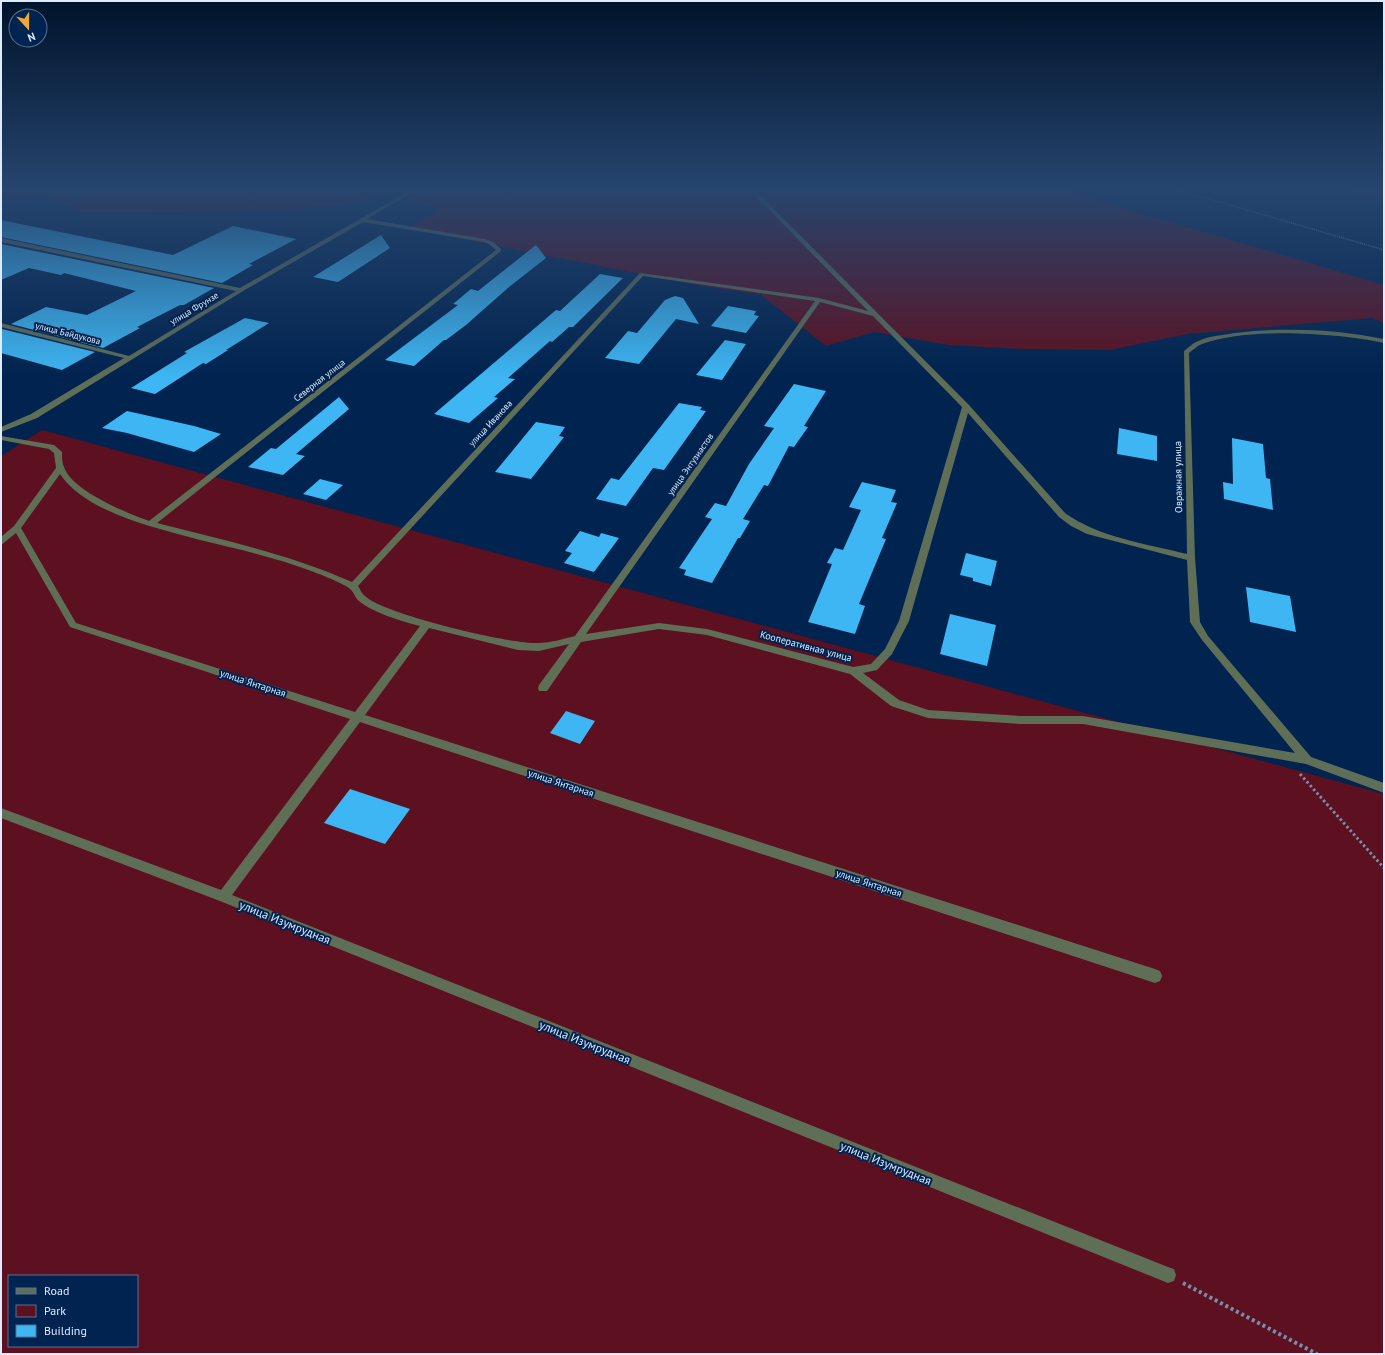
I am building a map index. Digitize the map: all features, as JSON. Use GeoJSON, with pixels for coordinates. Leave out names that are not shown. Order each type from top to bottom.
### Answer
{"type":"FeatureCollection","features":[{"type":"Feature","properties":{"kind":"street"},"geometry":{"type":"LineString","coordinates":[[55,251],[241,290]]}},
{"type":"Feature","properties":{"kind":"street","name":"улица Фрунзе"},"geometry":{"type":"LineString","coordinates":[[1,430],[34,416],[241,290],[309,251]]}},
{"type":"Feature","properties":{"kind":"street","name":"Северная улица"},"geometry":{"type":"LineString","coordinates":[[150,524],[497,251]]}},
{"type":"Feature","properties":{"kind":"street"},"geometry":{"type":"LineString","coordinates":[[812,251],[966,407],[1062,515],[1074,524],[1090,532],[1191,558]]}},
{"type":"Feature","properties":{"kind":"street","name":"улица Иванова"},"geometry":{"type":"LineString","coordinates":[[353,586],[642,274],[819,300]]}},
{"type":"Feature","properties":{"kind":"street"},"geometry":{"type":"LineString","coordinates":[[819,300],[875,315]]}},
{"type":"Feature","properties":{"kind":"street","name":"улица Энтузиастов"},"geometry":{"type":"LineString","coordinates":[[543,688],[819,300]]}},
{"type":"Feature","properties":{"kind":"street","name":"улица Байдукова"},"geometry":{"type":"LineString","coordinates":[[1,325],[130,358]]}},
{"type":"Feature","properties":{"kind":"street","name":"Овражная улица"},"geometry":{"type":"LineString","coordinates":[[1307,760],[1205,638],[1195,622],[1191,558],[1186,352],[1190,346],[1214,338],[1271,332],[1335,333],[1382,340]]}},
{"type":"Feature","properties":{"kind":"street"},"geometry":{"type":"LineString","coordinates":[[1382,340],[1384,348]]}},
{"type":"Feature","properties":{"kind":"street","name":"Кооперативная улица"},"geometry":{"type":"LineString","coordinates":[[353,586],[362,599],[384,611],[427,624],[518,646],[539,647],[659,626],[707,632],[853,671],[874,667],[889,651],[904,622],[966,407]]}},
{"type":"Feature","properties":{"kind":"street"},"geometry":{"type":"LineString","coordinates":[[1,438],[32,442],[51,447],[58,452],[60,468],[70,483],[85,494],[122,514],[150,524],[279,557],[316,570],[353,586]]}},
{"type":"Feature","properties":{"kind":"street"},"geometry":{"type":"LineString","coordinates":[[1,542],[17,528],[60,468]]}},
{"type":"Feature","properties":{"kind":"street","name":"улица Янтарная"},"geometry":{"type":"LineString","coordinates":[[17,528],[73,625],[1155,976]]}},
{"type":"Feature","properties":{"kind":"street"},"geometry":{"type":"LineString","coordinates":[[223,897],[427,624]]}},
{"type":"Feature","properties":{"kind":"street"},"geometry":{"type":"LineString","coordinates":[[853,671],[895,703],[928,714],[1020,720],[1084,720],[1307,760],[1384,788]]}},
{"type":"Feature","properties":{"kind":"street","name":"улица Изумрудная"},"geometry":{"type":"LineString","coordinates":[[1,813],[223,897],[1168,1275]]}},
{"type":"Feature","properties":{"kind":"path"},"geometry":{"type":"LineString","coordinates":[[1283,756],[1384,868]]}},
{"type":"Feature","properties":{"kind":"path"},"geometry":{"type":"LineString","coordinates":[[1168,1275],[1318,1354]]}},
{"type":"Feature","properties":{"kind":"green space"},"geometry":{"type":"Polygon","coordinates":[[[525,251],[1270,251],[1384,285],[1384,323],[1372,318],[1187,334],[1110,350],[1024,349],[948,345],[874,332],[826,346],[761,295],[702,286],[525,251]]]}},
{"type":"Feature","properties":{"kind":"green space"},"geometry":{"type":"Polygon","coordinates":[[[42,430],[1384,794],[1384,1354],[1,1354],[1,456],[42,430]]]}},
{"type":"Feature","properties":{"kind":"building"},"geometry":{"type":"Polygon","coordinates":[[[1,251],[36,251],[214,288],[184,305],[180,305],[137,327],[140,328],[103,348],[11,324],[46,307],[87,315],[136,291],[64,273],[61,275],[29,268],[1,280],[1,251]]]}},
{"type":"Feature","properties":{"kind":"building"},"geometry":{"type":"Polygon","coordinates":[[[69,251],[154,251],[173,255],[181,251],[273,251],[249,264],[253,265],[222,283],[69,251]]]}},
{"type":"Feature","properties":{"kind":"building"},"geometry":{"type":"Polygon","coordinates":[[[355,251],[385,251],[338,282],[313,277],[355,251]]]}},
{"type":"Feature","properties":{"kind":"building"},"geometry":{"type":"Polygon","coordinates":[[[528,251],[541,251],[546,258],[414,366],[385,360],[458,305],[453,304],[471,289],[478,291],[528,251]]]}},
{"type":"Feature","properties":{"kind":"building"},"geometry":{"type":"Polygon","coordinates":[[[600,274],[623,278],[573,327],[569,327],[552,342],[550,341],[508,378],[515,379],[494,397],[498,398],[469,423],[434,414],[556,310],[560,311],[600,274]]]}},
{"type":"Feature","properties":{"kind":"building"},"geometry":{"type":"Polygon","coordinates":[[[675,296],[683,298],[699,324],[676,319],[639,364],[605,358],[628,331],[637,333],[665,300],[675,296]]]}},
{"type":"Feature","properties":{"kind":"building"},"geometry":{"type":"Polygon","coordinates":[[[728,306],[756,311],[754,315],[759,316],[746,333],[711,326],[728,306]]]}},
{"type":"Feature","properties":{"kind":"building"},"geometry":{"type":"Polygon","coordinates":[[[245,318],[269,323],[206,364],[203,363],[155,394],[131,388],[187,353],[184,352],[245,318]]]}},
{"type":"Feature","properties":{"kind":"building"},"geometry":{"type":"Polygon","coordinates":[[[1,329],[95,352],[62,370],[1,353],[1,329]]]}},
{"type":"Feature","properties":{"kind":"building"},"geometry":{"type":"Polygon","coordinates":[[[725,340],[746,344],[722,380],[696,375],[725,340]]]}},
{"type":"Feature","properties":{"kind":"building"},"geometry":{"type":"Polygon","coordinates":[[[794,384],[826,391],[804,426],[808,427],[794,447],[789,446],[768,486],[764,485],[743,519],[750,521],[740,538],[738,538],[712,583],[684,575],[686,570],[679,568],[712,519],[705,517],[715,503],[726,506],[749,464],[774,428],[764,426],[794,384]]]}},
{"type":"Feature","properties":{"kind":"building"},"geometry":{"type":"Polygon","coordinates":[[[339,397],[349,409],[296,454],[305,456],[283,475],[248,467],[271,448],[276,449],[339,397]]]}},
{"type":"Feature","properties":{"kind":"building"},"geometry":{"type":"Polygon","coordinates":[[[679,403],[702,407],[700,410],[706,411],[664,470],[653,468],[626,506],[596,499],[611,478],[619,480],[679,403]]]}},
{"type":"Feature","properties":{"kind":"building"},"geometry":{"type":"Polygon","coordinates":[[[127,411],[194,426],[221,434],[194,452],[127,433],[102,428],[127,411]]]}},
{"type":"Feature","properties":{"kind":"building"},"geometry":{"type":"Polygon","coordinates":[[[536,422],[565,427],[559,436],[564,437],[531,479],[495,472],[536,422]]]}},
{"type":"Feature","properties":{"kind":"building"},"geometry":{"type":"Polygon","coordinates":[[[1119,428],[1157,436],[1157,461],[1117,454],[1119,428]]]}},
{"type":"Feature","properties":{"kind":"building"},"geometry":{"type":"Polygon","coordinates":[[[1232,438],[1263,444],[1266,478],[1270,479],[1273,510],[1224,499],[1223,482],[1233,484],[1232,438]]]}},
{"type":"Feature","properties":{"kind":"building"},"geometry":{"type":"Polygon","coordinates":[[[320,479],[343,485],[326,500],[303,494],[320,479]]]}},
{"type":"Feature","properties":{"kind":"building"},"geometry":{"type":"Polygon","coordinates":[[[862,482],[896,490],[891,502],[897,503],[882,538],[886,539],[859,604],[865,606],[855,634],[808,622],[832,564],[827,563],[835,548],[843,550],[861,510],[849,507],[862,482]]]}},
{"type":"Feature","properties":{"kind":"building"},"geometry":{"type":"Polygon","coordinates":[[[580,531],[599,537],[601,533],[619,538],[594,572],[564,563],[572,553],[565,551],[580,531]]]}},
{"type":"Feature","properties":{"kind":"building"},"geometry":{"type":"Polygon","coordinates":[[[966,553],[997,561],[991,586],[973,581],[973,578],[960,575],[966,553]]]}},
{"type":"Feature","properties":{"kind":"building"},"geometry":{"type":"Polygon","coordinates":[[[1246,587],[1290,596],[1296,632],[1250,622],[1246,587]]]}},
{"type":"Feature","properties":{"kind":"building"},"geometry":{"type":"Polygon","coordinates":[[[950,614],[996,625],[987,666],[940,654],[950,614]]]}},
{"type":"Feature","properties":{"kind":"building"},"geometry":{"type":"Polygon","coordinates":[[[566,711],[595,721],[580,744],[550,733],[566,711]]]}},
{"type":"Feature","properties":{"kind":"building"},"geometry":{"type":"Polygon","coordinates":[[[350,789],[410,809],[385,844],[324,823],[350,789]]]}}]}
